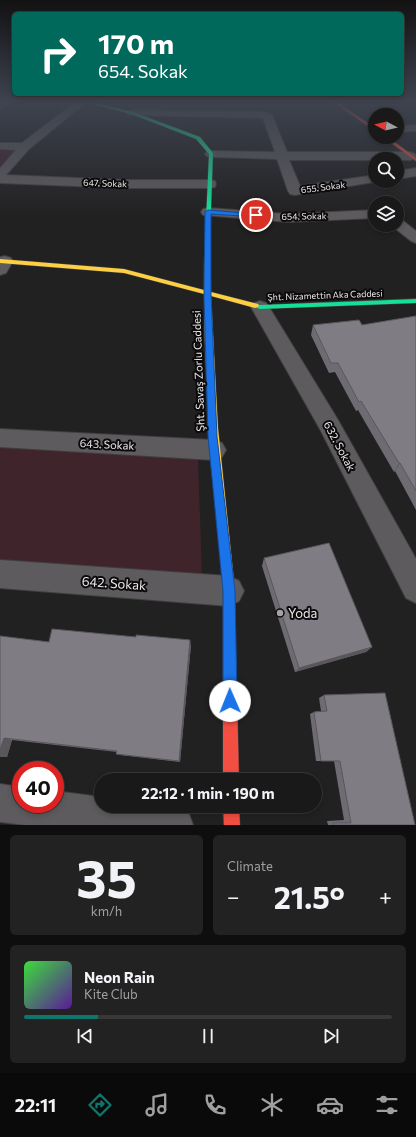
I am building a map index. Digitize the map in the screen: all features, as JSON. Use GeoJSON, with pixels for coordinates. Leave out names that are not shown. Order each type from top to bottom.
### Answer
{"type":"FeatureCollection","features":[{"type":"Feature","properties":{"kind":"street"},"geometry":{"type":"LineString","coordinates":[[0,175],[25,147],[35,138]]}},
{"type":"Feature","properties":{"kind":"street"},"geometry":{"type":"LineString","coordinates":[[198,138],[211,154],[281,156],[414,155]]}},
{"type":"Feature","properties":{"kind":"street","name":"655. Sokak"},"geometry":{"type":"LineString","coordinates":[[274,138],[295,191],[366,199],[371,188]]}},
{"type":"Feature","properties":{"kind":"street"},"geometry":{"type":"LineString","coordinates":[[397,144],[414,155]]}},
{"type":"Feature","properties":{"kind":"street"},"geometry":{"type":"LineString","coordinates":[[404,144],[414,155]]}},
{"type":"Feature","properties":{"kind":"street"},"geometry":{"type":"LineString","coordinates":[[0,146],[25,147]]}},
{"type":"Feature","properties":{"kind":"street","name":"Şht. Savaş Zorlu Caddesi"},"geometry":{"type":"LineString","coordinates":[[211,154],[208,212],[208,294],[214,450],[229,591],[231,773]]}},
{"type":"Feature","properties":{"kind":"street"},"geometry":{"type":"LineString","coordinates":[[404,174],[416,172]]}},
{"type":"Feature","properties":{"kind":"street","name":"647. Sokak"},"geometry":{"type":"LineString","coordinates":[[0,179],[124,184],[210,184]]}},
{"type":"Feature","properties":{"kind":"street","name":"654. Sokak"},"geometry":{"type":"LineString","coordinates":[[208,212],[288,218],[366,199]]}},
{"type":"Feature","properties":{"kind":"street"},"geometry":{"type":"LineString","coordinates":[[404,229],[416,238]]}},
{"type":"Feature","properties":{"kind":"street","name":"Şht. Nizamettin Aka Caddesi"},"geometry":{"type":"LineString","coordinates":[[2,264],[124,271],[260,307],[416,301]]}},
{"type":"Feature","properties":{"kind":"street","name":"632. Sokak"},"geometry":{"type":"LineString","coordinates":[[260,307],[330,426],[416,588]]}},
{"type":"Feature","properties":{"kind":"street","name":"643. Sokak"},"geometry":{"type":"LineString","coordinates":[[0,438],[214,450]]}},
{"type":"Feature","properties":{"kind":"street","name":"642. Sokak"},"geometry":{"type":"LineString","coordinates":[[0,574],[229,591]]}},
{"type":"Feature","properties":{"kind":"street"},"geometry":{"type":"LineString","coordinates":[[0,804],[174,825]]}},
{"type":"Feature","properties":{"kind":"street"},"geometry":{"type":"LineString","coordinates":[[232,813],[232,825]]}},
{"type":"Feature","properties":{"kind":"shaded area"},"geometry":{"type":"Polygon","coordinates":[[[0,148],[17,149],[0,167],[0,148]]]}},
{"type":"Feature","properties":{"kind":"shaded area"},"geometry":{"type":"Polygon","coordinates":[[[0,447],[198,459],[202,576],[0,562],[0,447]]]}},
{"type":"Feature","properties":{"kind":"building"},"geometry":{"type":"Polygon","coordinates":[[[416,316],[416,491],[361,401],[359,402],[338,363],[331,363],[313,325],[359,320],[362,325],[416,316]]]}},
{"type":"Feature","properties":{"kind":"building"},"geometry":{"type":"Polygon","coordinates":[[[329,543],[372,647],[299,668],[264,558],[329,543]]]}},
{"type":"Feature","properties":{"kind":"building"},"geometry":{"type":"Polygon","coordinates":[[[52,629],[136,637],[136,635],[190,640],[179,761],[116,754],[117,751],[4,738],[0,750],[0,636],[49,642],[52,629]]]}},
{"type":"Feature","properties":{"kind":"building"},"geometry":{"type":"Polygon","coordinates":[[[385,693],[415,825],[333,825],[333,823],[351,823],[340,761],[321,761],[314,712],[327,711],[324,695],[385,693]]]}},
{"type":"Feature","properties":{"kind":"traffic: fast"},"geometry":{"type":"LineString","coordinates":[[198,138],[211,154],[207,264]]}},
{"type":"Feature","properties":{"kind":"traffic: fast"},"geometry":{"type":"LineString","coordinates":[[255,306],[416,301]]}},
{"type":"Feature","properties":{"kind":"traffic: slow"},"geometry":{"type":"LineString","coordinates":[[0,261],[124,271],[255,306]]}},
{"type":"Feature","properties":{"kind":"traffic: slow"},"geometry":{"type":"LineString","coordinates":[[207,264],[208,346],[217,469],[229,591],[229,609]]}},
{"type":"Feature","properties":{"kind":"traffic: jam"},"geometry":{"type":"LineString","coordinates":[[394,144],[416,160]]}},
{"type":"Feature","properties":{"kind":"traffic: jam"},"geometry":{"type":"LineString","coordinates":[[229,609],[231,773]]}},
{"type":"Feature","properties":{"kind":"traffic: jam"},"geometry":{"type":"LineString","coordinates":[[231,813],[232,825]]}},
{"type":"Feature","properties":{"kind":"place","name":"Yoda"},"geometry":{"type":"Point","coordinates":[280,613]}},
{"type":"Feature","properties":{"kind":"route"},"geometry":{"type":"LineString","coordinates":[[230,701],[229,591],[212,437],[208,294],[208,212],[256,215]]}}]}
